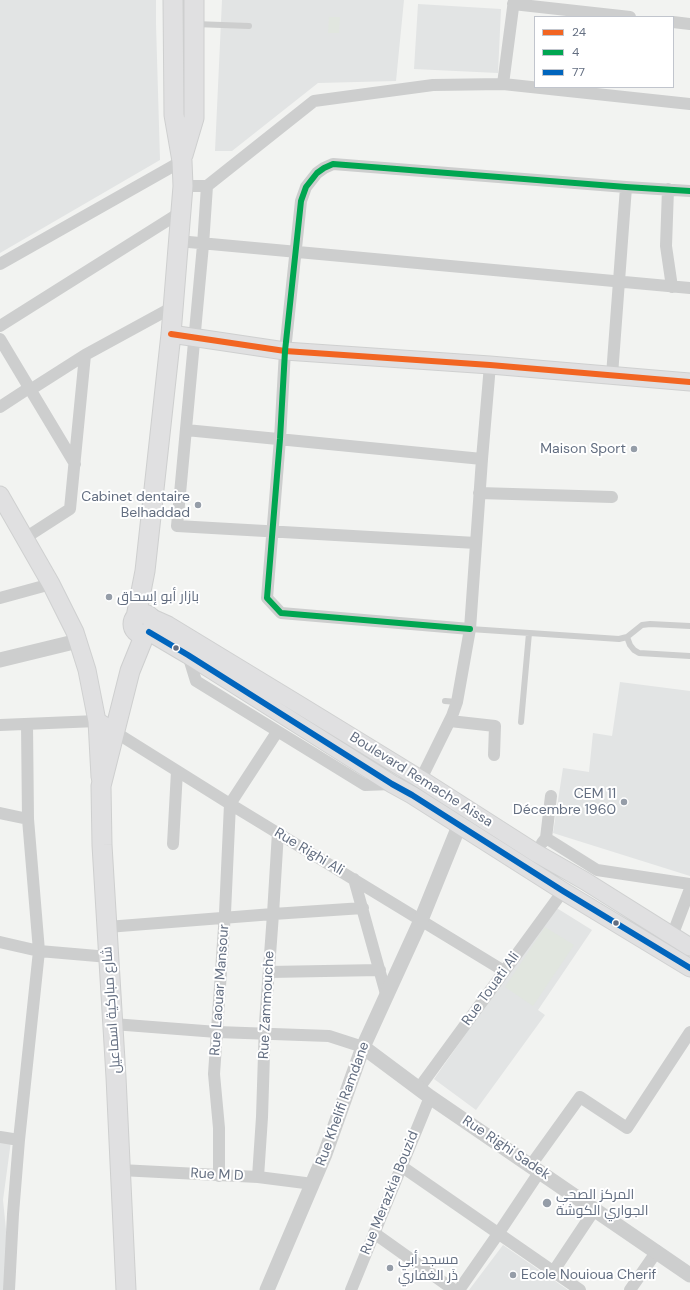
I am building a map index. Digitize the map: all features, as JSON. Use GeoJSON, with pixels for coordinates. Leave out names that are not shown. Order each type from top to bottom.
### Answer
{"type":"FeatureCollection","features":[{"type":"Feature","properties":{"kind":"main road"},"geometry":{"type":"LineString","coordinates":[[173,0],[174,115],[182,161]]}},
{"type":"Feature","properties":{"kind":"main road"},"geometry":{"type":"LineString","coordinates":[[182,161],[194,118],[194,0]]}},
{"type":"Feature","properties":{"kind":"main road","name":"شارع مباركية اسماعيل"},"geometry":{"type":"LineString","coordinates":[[126,1290],[113,1024],[102,845],[101,786],[143,624],[145,571],[171,334],[183,186],[182,161]]}},
{"type":"Feature","properties":{"kind":"main road"},"geometry":{"type":"LineString","coordinates":[[171,334],[285,351],[490,365],[690,382]]}},
{"type":"Feature","properties":{"kind":"main road"},"geometry":{"type":"LineString","coordinates":[[0,495],[51,584],[75,632],[87,670],[97,721],[101,786]]}},
{"type":"Feature","properties":{"kind":"main road","name":"Boulevard Remache Aissa"},"geometry":{"type":"LineString","coordinates":[[143,624],[392,784],[690,968]]}},
{"type":"Feature","properties":{"kind":"main road","name":"Boulevard Remache Aissa"},"geometry":{"type":"LineString","coordinates":[[143,624],[168,625],[422,780],[536,853],[591,875],[672,936],[690,947]]}},
{"type":"Feature","properties":{"kind":"main road"},"geometry":{"type":"LineString","coordinates":[[97,721],[115,732]]}},
{"type":"Feature","properties":{"kind":"street"},"geometry":{"type":"LineString","coordinates":[[503,84],[514,2],[622,16]]}},
{"type":"Feature","properties":{"kind":"street"},"geometry":{"type":"LineString","coordinates":[[674,22],[690,24]]}},
{"type":"Feature","properties":{"kind":"street"},"geometry":{"type":"LineString","coordinates":[[183,186],[207,186],[314,101],[433,85],[503,84],[534,87]]}},
{"type":"Feature","properties":{"kind":"street"},"geometry":{"type":"LineString","coordinates":[[540,88],[690,104]]}},
{"type":"Feature","properties":{"kind":"street"},"geometry":{"type":"LineString","coordinates":[[0,264],[182,161]]}},
{"type":"Feature","properties":{"kind":"street"},"geometry":{"type":"LineString","coordinates":[[470,629],[280,613],[267,598],[280,439],[285,351],[303,194],[310,180],[324,168],[333,164],[690,191]]}},
{"type":"Feature","properties":{"kind":"street"},"geometry":{"type":"LineString","coordinates":[[207,186],[195,338],[177,526],[476,543]]}},
{"type":"Feature","properties":{"kind":"street"},"geometry":{"type":"LineString","coordinates":[[612,375],[626,187]]}},
{"type":"Feature","properties":{"kind":"street"},"geometry":{"type":"LineString","coordinates":[[668,189],[666,246],[672,287]]}},
{"type":"Feature","properties":{"kind":"street"},"geometry":{"type":"LineString","coordinates":[[0,326],[181,212]]}},
{"type":"Feature","properties":{"kind":"street"},"geometry":{"type":"LineString","coordinates":[[178,241],[203,245],[296,252],[690,288]]}},
{"type":"Feature","properties":{"kind":"street"},"geometry":{"type":"LineString","coordinates":[[0,407],[85,355],[173,307]]}},
{"type":"Feature","properties":{"kind":"street"},"geometry":{"type":"LineString","coordinates":[[0,339],[75,464]]}},
{"type":"Feature","properties":{"kind":"street"},"geometry":{"type":"LineString","coordinates":[[25,538],[70,509],[85,355]]}},
{"type":"Feature","properties":{"kind":"street"},"geometry":{"type":"LineString","coordinates":[[412,795],[422,780],[450,721],[451,701],[470,629],[479,493],[490,365]]}},
{"type":"Feature","properties":{"kind":"street"},"geometry":{"type":"LineString","coordinates":[[186,430],[482,459]]}},
{"type":"Feature","properties":{"kind":"street"},"geometry":{"type":"LineString","coordinates":[[479,493],[612,497]]}},
{"type":"Feature","properties":{"kind":"street"},"geometry":{"type":"LineString","coordinates":[[0,598],[51,584]]}},
{"type":"Feature","properties":{"kind":"street"},"geometry":{"type":"LineString","coordinates":[[0,660],[78,641]]}},
{"type":"Feature","properties":{"kind":"street"},"geometry":{"type":"LineString","coordinates":[[188,654],[196,681],[365,785],[392,784]]}},
{"type":"Feature","properties":{"kind":"street"},"geometry":{"type":"LineString","coordinates":[[0,725],[97,721]]}},
{"type":"Feature","properties":{"kind":"street"},"geometry":{"type":"LineString","coordinates":[[450,721],[495,726],[494,755]]}},
{"type":"Feature","properties":{"kind":"street"},"geometry":{"type":"LineString","coordinates":[[9,1290],[19,1140],[39,951],[28,819],[27,724]]}},
{"type":"Feature","properties":{"kind":"street","name":"Rue Righi Ali"},"geometry":{"type":"LineString","coordinates":[[115,732],[504,971]]}},
{"type":"Feature","properties":{"kind":"street"},"geometry":{"type":"LineString","coordinates":[[230,804],[277,732]]}},
{"type":"Feature","properties":{"kind":"street"},"geometry":{"type":"LineString","coordinates":[[173,844],[177,771]]}},
{"type":"Feature","properties":{"kind":"street"},"geometry":{"type":"LineString","coordinates":[[536,853],[546,838],[551,796]]}},
{"type":"Feature","properties":{"kind":"street","name":"Rue Laouar Mansour"},"geometry":{"type":"LineString","coordinates":[[219,1176],[219,1128],[214,1074],[225,918],[230,804]]}},
{"type":"Feature","properties":{"kind":"street"},"geometry":{"type":"LineString","coordinates":[[0,813],[28,819]]}},
{"type":"Feature","properties":{"kind":"street","name":"Rue Khelifi Ramdane"},"geometry":{"type":"LineString","coordinates":[[267,1290],[325,1154],[363,1047],[421,920],[459,826]]}},
{"type":"Feature","properties":{"kind":"street","name":"Rue Zammouche"},"geometry":{"type":"LineString","coordinates":[[258,1177],[265,1034],[278,832]]}},
{"type":"Feature","properties":{"kind":"street"},"geometry":{"type":"LineString","coordinates":[[546,838],[591,875],[690,884]]}},
{"type":"Feature","properties":{"kind":"street"},"geometry":{"type":"LineString","coordinates":[[354,879],[386,994]]}},
{"type":"Feature","properties":{"kind":"street"},"geometry":{"type":"LineString","coordinates":[[672,936],[690,889]]}},
{"type":"Feature","properties":{"kind":"street","name":"Rue Touati Ali"},"geometry":{"type":"LineString","coordinates":[[425,1093],[504,971],[563,890]]}},
{"type":"Feature","properties":{"kind":"street"},"geometry":{"type":"LineString","coordinates":[[107,928],[363,908]]}},
{"type":"Feature","properties":{"kind":"street"},"geometry":{"type":"LineString","coordinates":[[0,942],[39,951],[109,957]]}},
{"type":"Feature","properties":{"kind":"street"},"geometry":{"type":"LineString","coordinates":[[269,972],[380,970]]}},
{"type":"Feature","properties":{"kind":"street"},"geometry":{"type":"LineString","coordinates":[[113,1024],[217,1032],[329,1036],[363,1047]]}},
{"type":"Feature","properties":{"kind":"street"},"geometry":{"type":"LineString","coordinates":[[459,1290],[498,1234],[535,1168],[580,1096],[627,1128],[690,1032]]}},
{"type":"Feature","properties":{"kind":"street","name":"Rue Righi Sadek"},"geometry":{"type":"LineString","coordinates":[[363,1047],[425,1093],[690,1275]]}},
{"type":"Feature","properties":{"kind":"street","name":"Rue Merazkia Bouzid"},"geometry":{"type":"LineString","coordinates":[[351,1290],[401,1166],[425,1093]]}},
{"type":"Feature","properties":{"kind":"street"},"geometry":{"type":"LineString","coordinates":[[0,1137],[19,1140]]}},
{"type":"Feature","properties":{"kind":"street"},"geometry":{"type":"LineString","coordinates":[[401,1166],[580,1290]]}},
{"type":"Feature","properties":{"kind":"street","name":"Rue M D"},"geometry":{"type":"LineString","coordinates":[[120,1170],[258,1177],[313,1184]]}},
{"type":"Feature","properties":{"kind":"street"},"geometry":{"type":"LineString","coordinates":[[553,1272],[595,1209]]}},
{"type":"Feature","properties":{"kind":"street"},"geometry":{"type":"LineString","coordinates":[[374,1233],[454,1290]]}},
{"type":"Feature","properties":{"kind":"street"},"geometry":{"type":"LineString","coordinates":[[630,1290],[657,1251]]}},
{"type":"Feature","properties":{"kind":"lane"},"geometry":{"type":"LineString","coordinates":[[194,24],[249,26]]}},
{"type":"Feature","properties":{"kind":"lane"},"geometry":{"type":"LineString","coordinates":[[470,629],[619,639],[627,637],[642,625],[690,626]]}},
{"type":"Feature","properties":{"kind":"lane"},"geometry":{"type":"LineString","coordinates":[[521,722],[529,633]]}},
{"type":"Feature","properties":{"kind":"lane"},"geometry":{"type":"LineString","coordinates":[[627,637],[630,645],[639,653],[690,656]]}},
{"type":"Feature","properties":{"kind":"shaded area"},"geometry":{"type":"Polygon","coordinates":[[[0,0],[156,0],[160,160],[0,253],[0,0]]]}},
{"type":"Feature","properties":{"kind":"shaded area"},"geometry":{"type":"Polygon","coordinates":[[[222,0],[404,0],[396,81],[318,83],[232,151],[215,151],[222,0]]]}},
{"type":"Feature","properties":{"kind":"shaded area"},"geometry":{"type":"Polygon","coordinates":[[[418,4],[501,9],[498,73],[414,69],[418,4]]]}},
{"type":"Feature","properties":{"kind":"shaded area"},"geometry":{"type":"Polygon","coordinates":[[[329,17],[340,17],[339,33],[328,33],[329,17]]]}},
{"type":"Feature","properties":{"kind":"shaded area","name":"CEM 11 Décembre 1960"},"geometry":{"type":"Polygon","coordinates":[[[620,682],[690,691],[690,876],[553,833],[563,768],[589,772],[593,733],[612,736],[620,682]]]}},
{"type":"Feature","properties":{"kind":"shaded area"},"geometry":{"type":"Polygon","coordinates":[[[555,907],[592,930],[538,1010],[545,1015],[476,1110],[434,1079],[555,907]]]}},
{"type":"Feature","properties":{"kind":"shaded area"},"geometry":{"type":"Polygon","coordinates":[[[545,927],[574,945],[533,1006],[505,987],[545,927]]]}},
{"type":"Feature","properties":{"kind":"shaded area"},"geometry":{"type":"Polygon","coordinates":[[[0,1139],[11,1141],[3,1200],[8,1249],[5,1290],[0,1290],[0,1139]]]}},
{"type":"Feature","properties":{"kind":"shaded area","name":"Ecole Nouioua Cherif"},"geometry":{"type":"Polygon","coordinates":[[[503,1245],[568,1290],[469,1290],[503,1245]]]}},
{"type":"Feature","properties":{"kind":"transit line","name":"4"},"geometry":{"type":"LineString","coordinates":[[470,629],[281,613],[267,598],[280,439],[285,351],[301,201],[306,187],[317,173],[333,164],[690,191]]}},
{"type":"Feature","properties":{"kind":"transit line","name":"24"},"geometry":{"type":"LineString","coordinates":[[171,334],[285,351],[490,365],[690,382]]}},
{"type":"Feature","properties":{"kind":"transit line","name":"77"},"geometry":{"type":"LineString","coordinates":[[149,632],[412,795],[563,891],[690,968]]}},
{"type":"Feature","properties":{"kind":"place","name":"Maison Sport"},"geometry":{"type":"Point","coordinates":[634,449]}},
{"type":"Feature","properties":{"kind":"place","name":"Cabinet dentaire Belhaddad"},"geometry":{"type":"Point","coordinates":[198,505]}},
{"type":"Feature","properties":{"kind":"place","name":"بازار أبو إسحاق"},"geometry":{"type":"Point","coordinates":[109,597]}},
{"type":"Feature","properties":{"kind":"place","name":"CEM 11 Décembre 1960"},"geometry":{"type":"Point","coordinates":[624,802]}},
{"type":"Feature","properties":{"kind":"place","name":"المركز الصحي الجواري الكوشة"},"geometry":{"type":"Point","coordinates":[547,1203]}},
{"type":"Feature","properties":{"kind":"place","name":"مسجد أبي ذَر الغفاري"},"geometry":{"type":"Point","coordinates":[390,1268]}},
{"type":"Feature","properties":{"kind":"place","name":"Ecole Nouioua Cherif"},"geometry":{"type":"Point","coordinates":[513,1275]}}]}
